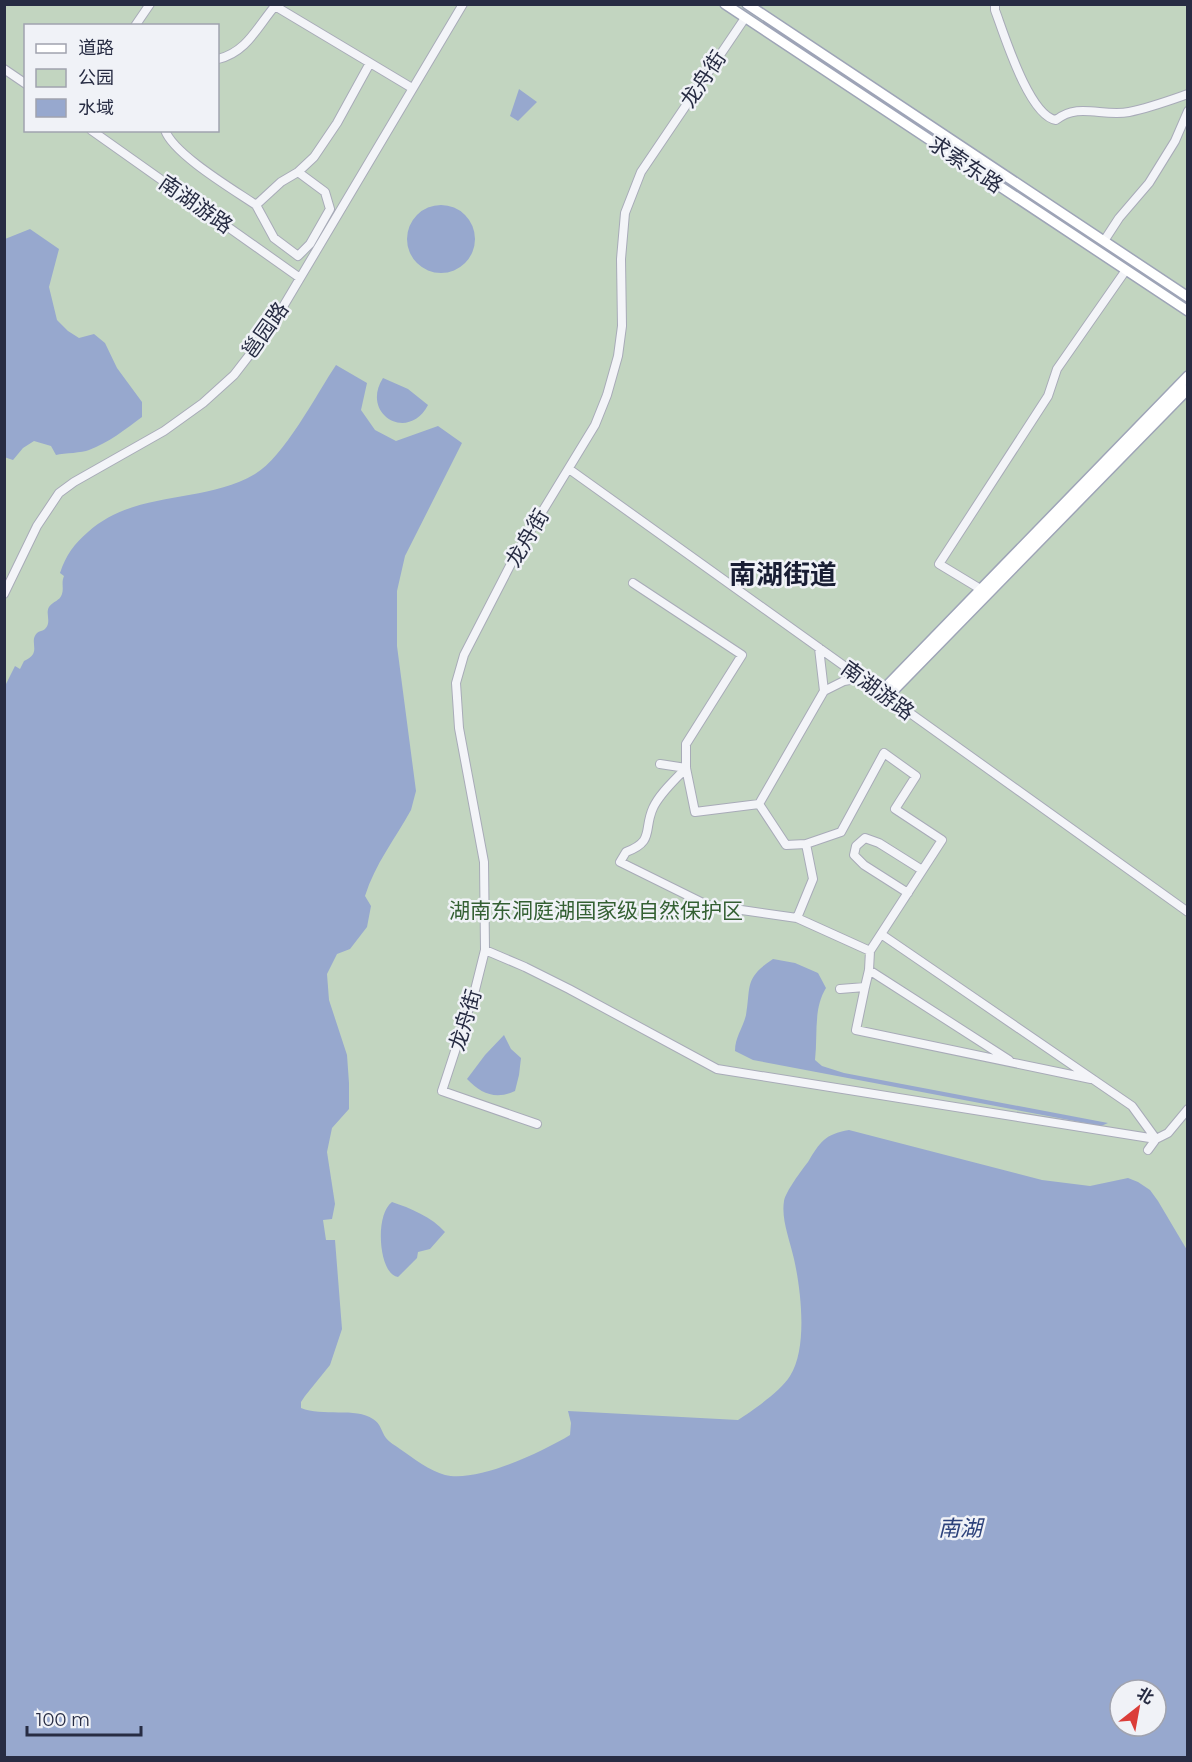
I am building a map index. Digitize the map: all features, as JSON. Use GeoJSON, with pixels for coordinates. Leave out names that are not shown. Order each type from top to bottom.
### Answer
{"type":"FeatureCollection","features":[{"type":"Feature","properties":{"kind":"main road","name":"求索东路"},"geometry":{"type":"LineString","coordinates":[[725,4],[1188,311]]}},
{"type":"Feature","properties":{"kind":"main road","name":"求索东路"},"geometry":{"type":"LineString","coordinates":[[747,4],[1188,297]]}},
{"type":"Feature","properties":{"kind":"main road"},"geometry":{"type":"LineString","coordinates":[[884,694],[1188,376]]}},
{"type":"Feature","properties":{"kind":"main road"},"geometry":{"type":"LineString","coordinates":[[884,694],[1188,389]]}},
{"type":"Feature","properties":{"kind":"street"},"geometry":{"type":"LineString","coordinates":[[136,24],[150,4]]}},
{"type":"Feature","properties":{"kind":"street","name":"邕园路"},"geometry":{"type":"LineString","coordinates":[[4,594],[37,526],[59,492],[164,431],[203,403],[234,375],[270,327],[463,4]]}},
{"type":"Feature","properties":{"kind":"street"},"geometry":{"type":"LineString","coordinates":[[996,4],[995,10],[1022,79],[1038,106],[1051,119],[1056,120],[1070,110],[1127,112],[1188,94]]}},
{"type":"Feature","properties":{"kind":"street"},"geometry":{"type":"LineString","coordinates":[[219,59],[240,50],[254,36],[263,20],[276,5],[412,88]]}},
{"type":"Feature","properties":{"kind":"street","name":"龙舟街"},"geometry":{"type":"LineString","coordinates":[[537,1124],[442,1091],[475,990],[485,950],[484,862],[459,728],[456,682],[464,655],[514,558],[595,425],[607,395],[618,356],[622,326],[621,259],[625,213],[641,172],[745,18]]}},
{"type":"Feature","properties":{"kind":"street"},"geometry":{"type":"LineString","coordinates":[[256,205],[314,157],[337,123],[370,63]]}},
{"type":"Feature","properties":{"kind":"street"},"geometry":{"type":"LineString","coordinates":[[4,69],[24,83]]}},
{"type":"Feature","properties":{"kind":"street"},"geometry":{"type":"LineString","coordinates":[[1104,241],[1119,218],[1149,183],[1175,141],[1188,111]]}},
{"type":"Feature","properties":{"kind":"street","name":"南湖游路"},"geometry":{"type":"LineString","coordinates":[[94,132],[300,278]]}},
{"type":"Feature","properties":{"kind":"street"},"geometry":{"type":"LineString","coordinates":[[166,132],[168,138],[198,165],[256,205],[274,238],[298,256],[310,244],[330,209],[325,192],[298,172]]}},
{"type":"Feature","properties":{"kind":"street"},"geometry":{"type":"LineString","coordinates":[[982,590],[939,564],[1048,396],[1057,369],[1126,270]]}},
{"type":"Feature","properties":{"kind":"street","name":"南湖游路"},"geometry":{"type":"LineString","coordinates":[[569,469],[1188,912]]}},
{"type":"Feature","properties":{"kind":"street"},"geometry":{"type":"LineString","coordinates":[[633,583],[742,655],[686,744],[686,768],[694,812],[759,804]]}},
{"type":"Feature","properties":{"kind":"street"},"geometry":{"type":"LineString","coordinates":[[819,648],[824,691]]}},
{"type":"Feature","properties":{"kind":"street"},"geometry":{"type":"LineString","coordinates":[[759,804],[824,691],[844,681],[861,678]]}},
{"type":"Feature","properties":{"kind":"street"},"geometry":{"type":"LineString","coordinates":[[759,804],[786,845],[806,844],[841,832],[884,753],[916,776],[895,809],[942,840],[870,951],[869,970],[856,1030],[1095,1080]]}},
{"type":"Feature","properties":{"kind":"street"},"geometry":{"type":"LineString","coordinates":[[660,764],[686,768]]}},
{"type":"Feature","properties":{"kind":"street"},"geometry":{"type":"LineString","coordinates":[[686,768],[653,807],[647,836],[638,847],[626,852],[620,862],[707,905],[797,918],[870,951]]}},
{"type":"Feature","properties":{"kind":"street"},"geometry":{"type":"LineString","coordinates":[[908,893],[864,865],[854,855],[856,846],[865,838],[879,843],[922,870]]}},
{"type":"Feature","properties":{"kind":"street"},"geometry":{"type":"LineString","coordinates":[[797,918],[813,879],[806,844]]}},
{"type":"Feature","properties":{"kind":"street"},"geometry":{"type":"LineString","coordinates":[[881,934],[1132,1106],[1156,1138]]}},
{"type":"Feature","properties":{"kind":"street"},"geometry":{"type":"LineString","coordinates":[[485,950],[569,989],[717,1069],[1156,1138],[1168,1133],[1188,1109]]}},
{"type":"Feature","properties":{"kind":"street"},"geometry":{"type":"LineString","coordinates":[[869,970],[1013,1063]]}},
{"type":"Feature","properties":{"kind":"street"},"geometry":{"type":"LineString","coordinates":[[840,989],[865,987]]}},
{"type":"Feature","properties":{"kind":"street"},"geometry":{"type":"LineString","coordinates":[[1148,1150],[1156,1138]]}},
{"type":"Feature","properties":{"kind":"green space","name":"湖南东洞庭湖国家级自然保护区"},"geometry":{"type":"Polygon","coordinates":[[[5,5],[1187,5],[1187,1757],[5,1757],[5,5]]]}},
{"type":"Feature","properties":{"kind":"water"},"geometry":{"type":"Polygon","coordinates":[[[519,89],[537,102],[518,121],[510,116],[519,89]]]}},
{"type":"Feature","properties":{"kind":"water"},"geometry":{"type":"Polygon","coordinates":[[[448,205],[460,211],[469,220],[475,232],[473,252],[465,263],[448,273],[434,273],[417,263],[409,252],[407,232],[417,215],[428,207],[448,205]]]}},
{"type":"Feature","properties":{"kind":"water"},"geometry":{"type":"Polygon","coordinates":[[[30,229],[59,249],[49,287],[57,320],[79,338],[94,334],[105,343],[117,368],[142,402],[142,417],[110,440],[89,450],[56,455],[51,446],[34,441],[23,448],[13,460],[4,457],[5,239],[30,229]]]}},
{"type":"Feature","properties":{"kind":"water","name":"南湖"},"geometry":{"type":"Polygon","coordinates":[[[336,365],[367,383],[361,410],[375,430],[396,441],[438,426],[462,443],[405,556],[397,591],[397,646],[416,791],[411,810],[369,884],[365,896],[371,906],[367,927],[350,949],[337,954],[327,974],[329,1000],[347,1055],[349,1083],[349,1109],[332,1128],[327,1152],[335,1204],[332,1219],[323,1220],[326,1240],[335,1240],[342,1329],[330,1365],[305,1396],[301,1402],[301,1408],[309,1411],[366,1415],[378,1423],[389,1441],[416,1460],[439,1473],[458,1476],[474,1475],[509,1464],[543,1450],[570,1435],[571,1423],[568,1411],[738,1420],[780,1388],[796,1364],[801,1335],[801,1302],[783,1208],[785,1197],[791,1187],[824,1140],[834,1134],[849,1130],[1042,1180],[1090,1186],[1128,1178],[1150,1190],[1187,1250],[1187,1757],[5,1757],[5,686],[15,666],[20,669],[24,661],[33,655],[35,636],[47,626],[49,607],[62,594],[64,576],[60,573],[62,567],[71,550],[83,536],[107,518],[127,509],[235,484],[255,474],[277,454],[336,365]]]}},
{"type":"Feature","properties":{"kind":"water"},"geometry":{"type":"Polygon","coordinates":[[[383,378],[408,389],[428,405],[419,416],[409,422],[399,423],[389,419],[382,412],[378,403],[378,391],[383,378]]]}},
{"type":"Feature","properties":{"kind":"water"},"geometry":{"type":"Polygon","coordinates":[[[773,959],[795,963],[818,973],[826,988],[819,1005],[815,1060],[822,1066],[844,1073],[1108,1123],[1101,1126],[753,1060],[735,1051],[735,1046],[746,1015],[750,983],[757,972],[773,959]]]}},
{"type":"Feature","properties":{"kind":"water"},"geometry":{"type":"Polygon","coordinates":[[[504,1035],[511,1049],[521,1058],[515,1091],[501,1095],[489,1094],[467,1079],[504,1035]]]}},
{"type":"Feature","properties":{"kind":"water"},"geometry":{"type":"Polygon","coordinates":[[[392,1202],[427,1217],[445,1232],[430,1249],[418,1252],[417,1258],[398,1277],[392,1274],[387,1266],[381,1244],[383,1219],[386,1209],[392,1202]]]}},
{"type":"Feature","properties":{"kind":"district","name":"南湖街道"},"geometry":{"type":"Point","coordinates":[783,574]}}]}
